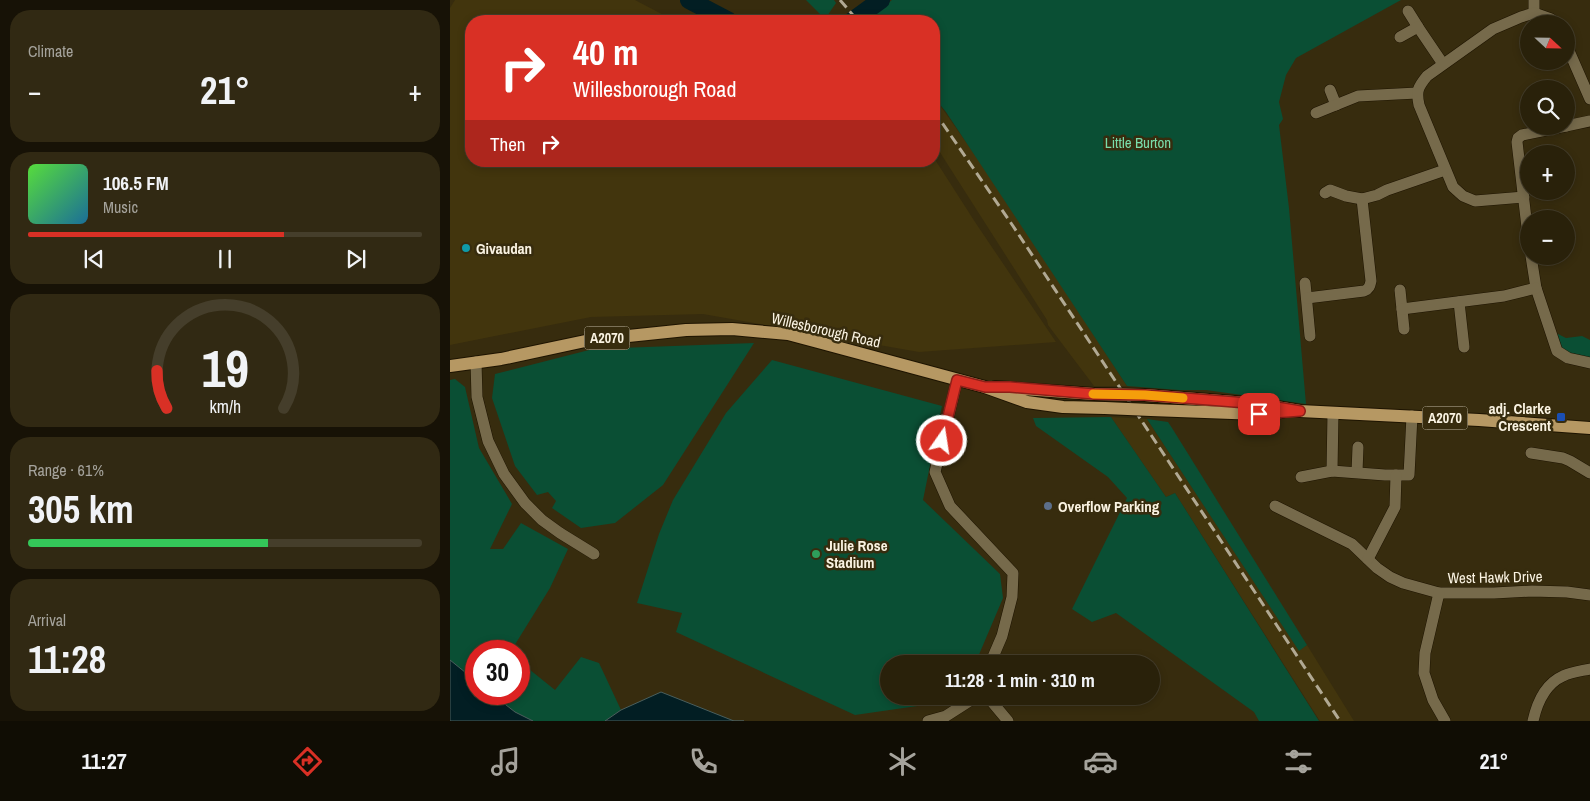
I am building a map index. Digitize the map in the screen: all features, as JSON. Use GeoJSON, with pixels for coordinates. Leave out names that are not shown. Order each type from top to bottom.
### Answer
{"type":"FeatureCollection","features":[{"type":"Feature","properties":{"kind":"main road","name":"Willesborough Road"},"geometry":{"type":"LineString","coordinates":[[450,366],[501,359],[590,340],[686,330],[732,329],[788,334],[985,387],[1026,402],[1063,407],[1259,414],[1300,411]]}},
{"type":"Feature","properties":{"kind":"main road","name":"Willesborough Road"},"geometry":{"type":"LineString","coordinates":[[985,387],[1010,387],[1094,394],[1145,395],[1260,404],[1300,411],[1412,416],[1590,428]]}},
{"type":"Feature","properties":{"kind":"street"},"geometry":{"type":"LineString","coordinates":[[1534,0],[1534,13]]}},
{"type":"Feature","properties":{"kind":"street"},"geometry":{"type":"LineString","coordinates":[[1408,10],[1443,64]]}},
{"type":"Feature","properties":{"kind":"street"},"geometry":{"type":"LineString","coordinates":[[1520,196],[1478,201],[1468,199],[1453,187],[1419,105],[1417,93],[1427,76],[1493,29],[1534,13],[1540,15]]}},
{"type":"Feature","properties":{"kind":"street"},"geometry":{"type":"LineString","coordinates":[[1400,37],[1418,27]]}},
{"type":"Feature","properties":{"kind":"street"},"geometry":{"type":"LineString","coordinates":[[1575,65],[1590,99]]}},
{"type":"Feature","properties":{"kind":"street"},"geometry":{"type":"LineString","coordinates":[[1330,90],[1336,104]]}},
{"type":"Feature","properties":{"kind":"street"},"geometry":{"type":"LineString","coordinates":[[1316,113],[1358,96],[1417,93]]}},
{"type":"Feature","properties":{"kind":"street"},"geometry":{"type":"LineString","coordinates":[[1575,124],[1590,121]]}},
{"type":"Feature","properties":{"kind":"street"},"geometry":{"type":"LineString","coordinates":[[1520,171],[1516,146],[1518,138],[1524,135]]}},
{"type":"Feature","properties":{"kind":"street"},"geometry":{"type":"LineString","coordinates":[[1325,193],[1330,190],[1355,198],[1362,198],[1377,195],[1445,170]]}},
{"type":"Feature","properties":{"kind":"street"},"geometry":{"type":"LineString","coordinates":[[1307,298],[1368,290],[1371,281],[1362,198]]}},
{"type":"Feature","properties":{"kind":"street"},"geometry":{"type":"LineString","coordinates":[[1532,265],[1536,288],[1557,351],[1568,358],[1590,364]]}},
{"type":"Feature","properties":{"kind":"street"},"geometry":{"type":"LineString","coordinates":[[1305,283],[1310,336]]}},
{"type":"Feature","properties":{"kind":"street"},"geometry":{"type":"LineString","coordinates":[[1402,309],[1504,296],[1536,288]]}},
{"type":"Feature","properties":{"kind":"street"},"geometry":{"type":"LineString","coordinates":[[1400,290],[1404,329]]}},
{"type":"Feature","properties":{"kind":"street"},"geometry":{"type":"LineString","coordinates":[[1459,302],[1464,347]]}},
{"type":"Feature","properties":{"kind":"street"},"geometry":{"type":"LineString","coordinates":[[476,362],[477,397],[488,440],[504,474],[525,503],[542,520],[594,554]]}},
{"type":"Feature","properties":{"kind":"street"},"geometry":{"type":"LineString","coordinates":[[957,380],[935,472],[950,506],[1013,573],[1012,597],[1002,636],[994,655]]}},
{"type":"Feature","properties":{"kind":"street"},"geometry":{"type":"LineString","coordinates":[[1332,471],[1333,413]]}},
{"type":"Feature","properties":{"kind":"street"},"geometry":{"type":"LineString","coordinates":[[1300,478],[1332,471],[1409,475],[1412,416]]}},
{"type":"Feature","properties":{"kind":"street"},"geometry":{"type":"LineString","coordinates":[[1357,472],[1358,447]]}},
{"type":"Feature","properties":{"kind":"street"},"geometry":{"type":"LineString","coordinates":[[1531,453],[1563,458],[1590,473]]}},
{"type":"Feature","properties":{"kind":"street"},"geometry":{"type":"LineString","coordinates":[[1368,558],[1395,507],[1396,475]]}},
{"type":"Feature","properties":{"kind":"street","name":"West Hawk Drive"},"geometry":{"type":"LineString","coordinates":[[1275,506],[1352,544],[1390,578],[1403,583],[1439,593],[1532,591],[1590,595]]}},
{"type":"Feature","properties":{"kind":"street"},"geometry":{"type":"LineString","coordinates":[[1439,593],[1425,653],[1424,673],[1433,700],[1445,721]]}},
{"type":"Feature","properties":{"kind":"street"},"geometry":{"type":"LineString","coordinates":[[1533,721],[1536,706],[1550,684],[1563,675],[1590,669]]}},
{"type":"Feature","properties":{"kind":"street"},"geometry":{"type":"LineString","coordinates":[[928,721],[946,716],[962,705]]}},
{"type":"Feature","properties":{"kind":"street"},"geometry":{"type":"LineString","coordinates":[[995,705],[1008,721]]}},
{"type":"Feature","properties":{"kind":"shaded area"},"geometry":{"type":"Polygon","coordinates":[[[455,0],[635,0],[664,15],[465,15],[465,167],[940,167],[1056,342],[919,352],[703,314],[591,317],[450,345],[450,8],[455,0]]]}},
{"type":"Feature","properties":{"kind":"shaded area"},"geometry":{"type":"Polygon","coordinates":[[[940,105],[993,180],[1127,386],[1094,386],[1048,325],[1047,320],[940,152],[940,105]]]}},
{"type":"Feature","properties":{"kind":"shaded area"},"geometry":{"type":"Polygon","coordinates":[[[1111,417],[1147,419],[1299,650],[1307,645],[1354,721],[1320,721],[1175,493],[1166,497],[1111,417]]]}},
{"type":"Feature","properties":{"kind":"green space"},"geometry":{"type":"Polygon","coordinates":[[[806,0],[834,0],[836,3],[828,15],[821,15],[806,0]]]}},
{"type":"Feature","properties":{"kind":"green space","name":"Little Burton"},"geometry":{"type":"Polygon","coordinates":[[[892,0],[1401,0],[1296,58],[1286,75],[1279,102],[1283,119],[1279,125],[1289,208],[1306,404],[1206,390],[1127,386],[940,104],[940,15],[873,15],[892,0]]]}},
{"type":"Feature","properties":{"kind":"green space"},"geometry":{"type":"Polygon","coordinates":[[[1556,333],[1566,338],[1582,336],[1590,340],[1590,359],[1567,353],[1561,346],[1556,333]]]}},
{"type":"Feature","properties":{"kind":"green space"},"geometry":{"type":"Polygon","coordinates":[[[754,343],[663,485],[615,523],[581,528],[552,508],[556,501],[548,492],[537,495],[515,466],[492,398],[495,374],[593,349],[754,343]]]}},
{"type":"Feature","properties":{"kind":"green space","name":"Julie Rose Stadium"},"geometry":{"type":"Polygon","coordinates":[[[772,360],[942,406],[923,500],[1000,574],[1003,598],[979,655],[880,655],[880,705],[924,705],[855,715],[676,632],[682,613],[637,603],[659,534],[673,500],[726,413],[772,360]]]}},
{"type":"Feature","properties":{"kind":"green space"},"geometry":{"type":"Polygon","coordinates":[[[455,379],[465,387],[479,448],[512,504],[490,549],[503,549],[521,523],[568,549],[550,588],[518,640],[465,640],[465,705],[530,705],[530,670],[555,690],[581,657],[599,663],[621,710],[661,692],[734,721],[450,721],[450,380],[455,379]]]}},
{"type":"Feature","properties":{"kind":"green space"},"geometry":{"type":"Polygon","coordinates":[[[1111,417],[1166,497],[1175,493],[1319,721],[1259,721],[1254,712],[1116,613],[1092,622],[1072,609],[1127,498],[1108,477],[1036,426],[1033,418],[1111,417]]]}},
{"type":"Feature","properties":{"kind":"green space"},"geometry":{"type":"Polygon","coordinates":[[[1147,419],[1168,422],[1172,428],[1307,645],[1299,651],[1147,419]]]}},
{"type":"Feature","properties":{"kind":"water"},"geometry":{"type":"Polygon","coordinates":[[[450,660],[465,672],[465,705],[506,705],[533,721],[450,721],[450,660]]]}},
{"type":"Feature","properties":{"kind":"water"},"geometry":{"type":"Polygon","coordinates":[[[661,692],[734,721],[605,721],[621,710],[661,692]]]}},
{"type":"Feature","properties":{"kind":"waterway"},"geometry":{"type":"LineString","coordinates":[[689,0],[718,15]]}},
{"type":"Feature","properties":{"kind":"waterway"},"geometry":{"type":"LineString","coordinates":[[860,15],[881,0]]}},
{"type":"Feature","properties":{"kind":"railway"},"geometry":{"type":"LineString","coordinates":[[840,0],[853,15]]}},
{"type":"Feature","properties":{"kind":"railway"},"geometry":{"type":"LineString","coordinates":[[940,120],[1013,226],[1340,721]]}},
{"type":"Feature","properties":{"kind":"slow traffic"},"geometry":{"type":"LineString","coordinates":[[1093,394],[1183,398]]}},
{"type":"Feature","properties":{"kind":"place","name":"Givaudan"},"geometry":{"type":"Point","coordinates":[466,248]}},
{"type":"Feature","properties":{"kind":"place","name":"adj. Clarke Crescent"},"geometry":{"type":"Point","coordinates":[1561,417]}},
{"type":"Feature","properties":{"kind":"place","name":"Overflow Parking"},"geometry":{"type":"Point","coordinates":[1048,506]}},
{"type":"Feature","properties":{"kind":"place","name":"Julie Rose Stadium"},"geometry":{"type":"Point","coordinates":[816,554]}},
{"type":"Feature","properties":{"kind":"route"},"geometry":{"type":"LineString","coordinates":[[942,441],[957,380],[985,387],[1010,387],[1039,391],[1094,394],[1145,395],[1260,404],[1300,411],[1259,414]]}}]}
